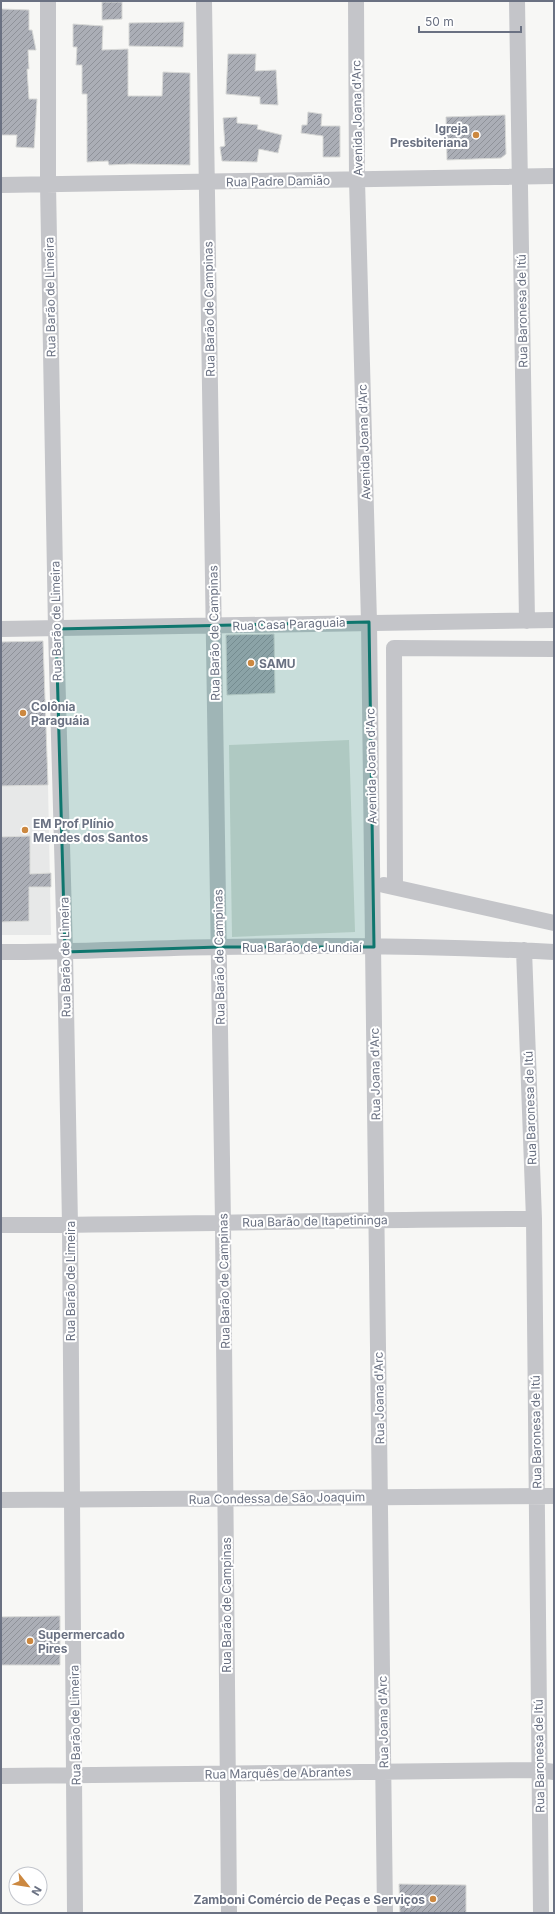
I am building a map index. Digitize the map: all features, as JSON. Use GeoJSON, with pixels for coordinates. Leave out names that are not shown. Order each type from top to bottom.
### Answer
{"type":"FeatureCollection","features":[{"type":"Feature","properties":{"kind":"street","name":"Rua Barão de Limeira"},"geometry":{"type":"LineString","coordinates":[[48,1],[48,184],[56,629],[65,952],[70,1225],[75,1913]]}},
{"type":"Feature","properties":{"kind":"street","name":"Rua Barão de Campinas"},"geometry":{"type":"LineString","coordinates":[[204,1],[223,1223],[229,1913]]}},
{"type":"Feature","properties":{"kind":"street","name":"Avenida Joana d'Arc"},"geometry":{"type":"LineString","coordinates":[[356,1],[357,180],[369,622],[373,883]]}},
{"type":"Feature","properties":{"kind":"street","name":"Rua Baronesa de Itú"},"geometry":{"type":"LineString","coordinates":[[517,1],[527,621]]}},
{"type":"Feature","properties":{"kind":"street","name":"Rua Padre Damião"},"geometry":{"type":"LineString","coordinates":[[1,185],[554,176]]}},
{"type":"Feature","properties":{"kind":"street","name":"Rua Casa Paraguaia"},"geometry":{"type":"LineString","coordinates":[[1,629],[554,620]]}},
{"type":"Feature","properties":{"kind":"street"},"geometry":{"type":"LineString","coordinates":[[394,887],[394,648],[554,649]]}},
{"type":"Feature","properties":{"kind":"street"},"geometry":{"type":"LineString","coordinates":[[373,883],[554,923]]}},
{"type":"Feature","properties":{"kind":"street","name":"Rua Joana d'Arc"},"geometry":{"type":"LineString","coordinates":[[373,883],[384,1913]]}},
{"type":"Feature","properties":{"kind":"street","name":"Rua Barão de Jundiaí"},"geometry":{"type":"LineString","coordinates":[[1,952],[65,952],[219,947],[374,947],[554,952]]}},
{"type":"Feature","properties":{"kind":"street","name":"Rua Baronesa de Itú"},"geometry":{"type":"LineString","coordinates":[[524,950],[534,1219],[536,1496],[547,1771],[541,1913]]}},
{"type":"Feature","properties":{"kind":"street","name":"Rua Barão de Itapetininga"},"geometry":{"type":"LineString","coordinates":[[1,1225],[223,1223],[377,1219],[534,1219]]}},
{"type":"Feature","properties":{"kind":"street","name":"Rua Condessa de São Joaquim"},"geometry":{"type":"LineString","coordinates":[[1,1500],[226,1499],[380,1496],[554,1496]]}},
{"type":"Feature","properties":{"kind":"street","name":"Rua Marquês de Abrantes"},"geometry":{"type":"LineString","coordinates":[[1,1776],[383,1771],[547,1771]]}},
{"type":"Feature","properties":{"kind":"highlighted area"},"geometry":{"type":"Polygon","coordinates":[[[369,622],[374,947],[219,947],[65,952],[56,629],[369,622]]]}},
{"type":"Feature","properties":{"kind":"shaded area"},"geometry":{"type":"Polygon","coordinates":[[[349,740],[355,932],[232,937],[229,745],[349,740]]]}},
{"type":"Feature","properties":{"kind":"shaded area","name":"EM Prof Plínio Mendes dos Santos"},"geometry":{"type":"Polygon","coordinates":[[[48,785],[51,935],[1,935],[1,786],[48,785]]]}},
{"type":"Feature","properties":{"kind":"building"},"geometry":{"type":"Polygon","coordinates":[[[102,2],[122,2],[122,19],[102,20],[102,2]]]}},
{"type":"Feature","properties":{"kind":"building"},"geometry":{"type":"Polygon","coordinates":[[[1,9],[29,10],[29,30],[32,30],[36,50],[28,50],[29,69],[27,69],[29,99],[37,99],[34,148],[16,147],[17,135],[1,135],[1,9]]]}},
{"type":"Feature","properties":{"kind":"building"},"geometry":{"type":"Polygon","coordinates":[[[184,22],[183,47],[129,46],[129,23],[184,22]]]}},
{"type":"Feature","properties":{"kind":"building"},"geometry":{"type":"Polygon","coordinates":[[[73,24],[103,26],[102,50],[128,49],[128,96],[162,96],[163,72],[190,73],[190,165],[109,165],[108,161],[87,162],[87,94],[82,94],[82,65],[76,65],[77,47],[73,47],[73,24]]]}},
{"type":"Feature","properties":{"kind":"building"},"geometry":{"type":"Polygon","coordinates":[[[228,54],[256,54],[255,71],[276,70],[278,105],[260,104],[260,97],[226,94],[228,54]]]}},
{"type":"Feature","properties":{"kind":"building"},"geometry":{"type":"Polygon","coordinates":[[[308,112],[322,114],[321,126],[340,126],[340,157],[323,157],[323,136],[301,133],[302,125],[307,125],[308,112]]]}},
{"type":"Feature","properties":{"kind":"building","name":"Igreja Presbiteriana"},"geometry":{"type":"Polygon","coordinates":[[[505,115],[506,154],[501,158],[447,160],[446,117],[505,115]]]}},
{"type":"Feature","properties":{"kind":"building"},"geometry":{"type":"Polygon","coordinates":[[[237,117],[237,123],[258,125],[257,129],[282,135],[278,153],[259,149],[257,162],[222,161],[220,147],[225,146],[223,118],[237,117]]]}},
{"type":"Feature","properties":{"kind":"building","name":"SAMU"},"geometry":{"type":"Polygon","coordinates":[[[274,634],[275,693],[227,695],[226,635],[274,634]]]}},
{"type":"Feature","properties":{"kind":"building","name":"Colônia Paraguáia"},"geometry":{"type":"Polygon","coordinates":[[[43,641],[48,785],[1,786],[1,642],[43,641]]]}},
{"type":"Feature","properties":{"kind":"building"},"geometry":{"type":"Polygon","coordinates":[[[30,836],[30,874],[51,873],[51,887],[29,887],[29,921],[1,922],[1,837],[30,836]]]}},
{"type":"Feature","properties":{"kind":"building","name":"Supermercado Pires"},"geometry":{"type":"Polygon","coordinates":[[[60,1616],[60,1665],[1,1665],[1,1617],[60,1616]]]}},
{"type":"Feature","properties":{"kind":"building","name":"Zamboni Comércio de Peças e Serviços"},"geometry":{"type":"Polygon","coordinates":[[[399,1884],[466,1885],[466,1913],[400,1913],[399,1884]]]}},
{"type":"Feature","properties":{"kind":"place","name":"Igreja Presbiteriana"},"geometry":{"type":"Point","coordinates":[476,135]}},
{"type":"Feature","properties":{"kind":"place","name":"SAMU"},"geometry":{"type":"Point","coordinates":[251,663]}},
{"type":"Feature","properties":{"kind":"place","name":"Colônia Paraguáia"},"geometry":{"type":"Point","coordinates":[23,713]}},
{"type":"Feature","properties":{"kind":"place","name":"EM Prof Plínio Mendes dos Santos"},"geometry":{"type":"Point","coordinates":[25,830]}},
{"type":"Feature","properties":{"kind":"place","name":"Supermercado Pires"},"geometry":{"type":"Point","coordinates":[30,1641]}},
{"type":"Feature","properties":{"kind":"place","name":"Zamboni Comércio de Peças e Serviços"},"geometry":{"type":"Point","coordinates":[433,1899]}}]}
